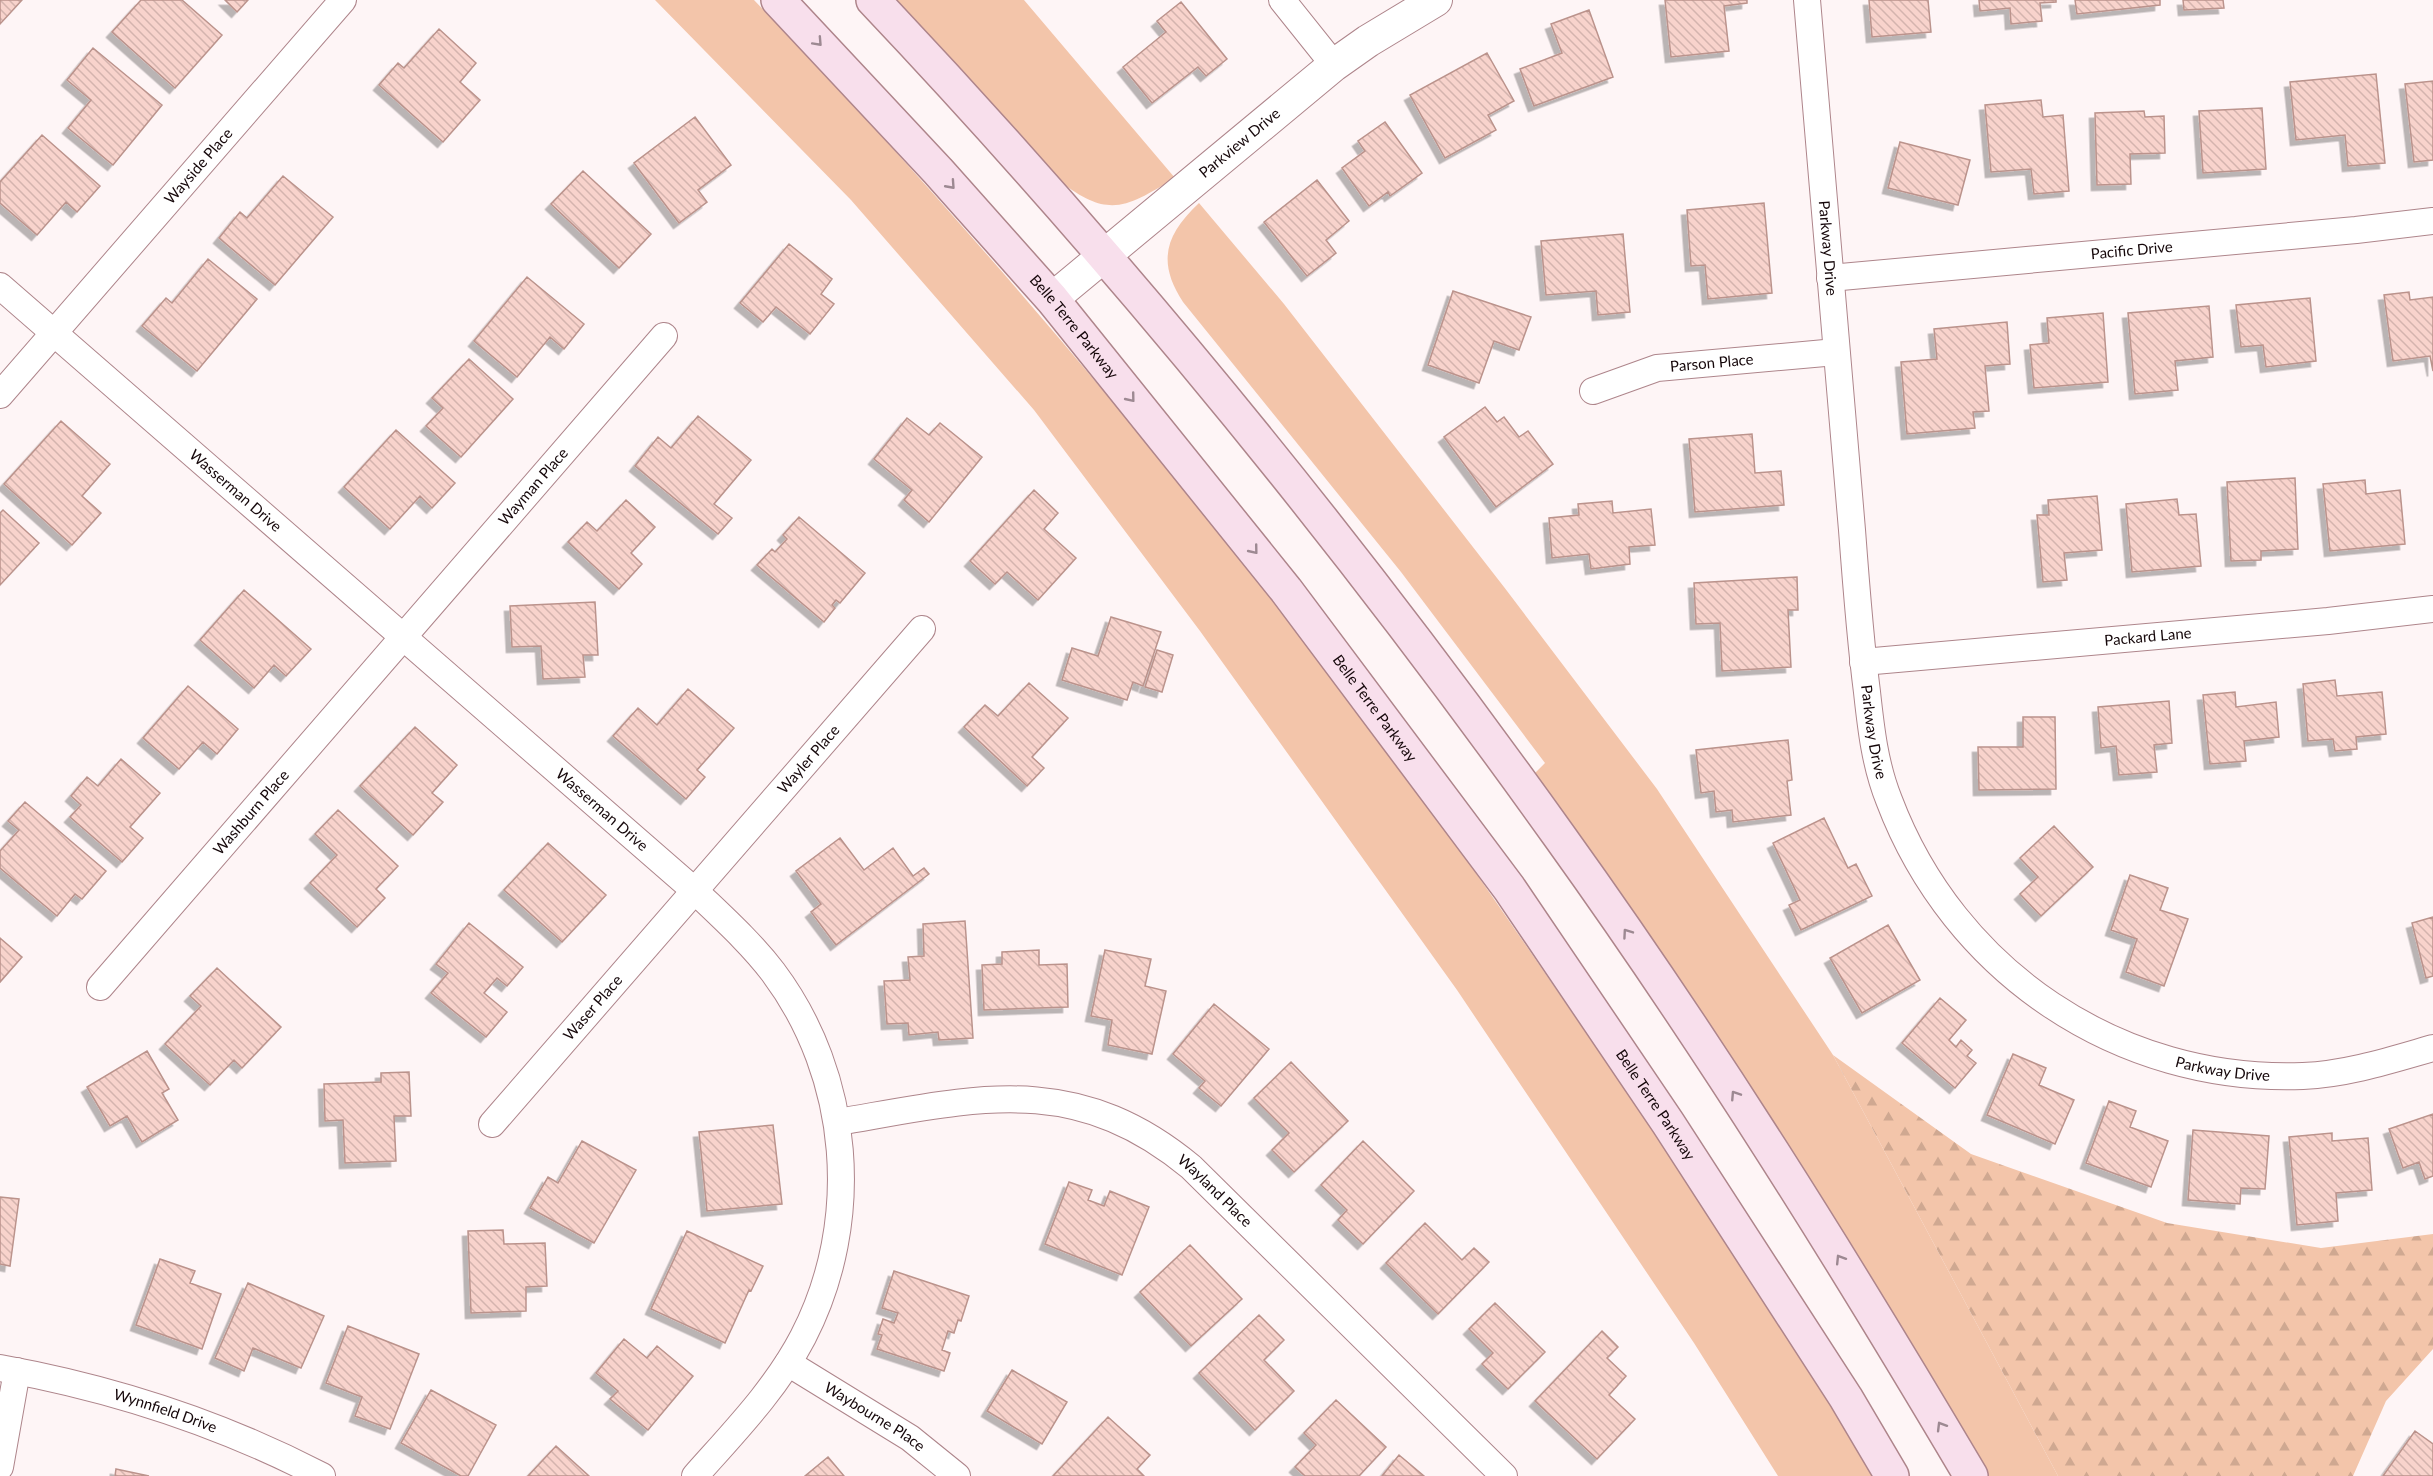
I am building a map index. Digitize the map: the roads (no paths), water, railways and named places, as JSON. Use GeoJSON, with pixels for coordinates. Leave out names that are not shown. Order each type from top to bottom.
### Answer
{"type":"FeatureCollection","features":[{"type":"Feature","properties":{"kind":"main road","name":"Belle Terre Parkway"},"geometry":{"type":"LineString","coordinates":[[778,0],[938,171],[1052,299],[1286,590],[1509,888],[1668,1123],[1846,1398],[1892,1476]]}},
{"type":"Feature","properties":{"kind":"main road"},"geometry":{"type":"LineString","coordinates":[[873,0],[1104,256],[1218,391],[1414,639],[1560,837],[1651,967],[1817,1222],[1971,1476]]}},
{"type":"Feature","properties":{"kind":"street","name":"Wayside Place"},"geometry":{"type":"LineString","coordinates":[[0,395],[343,0]]}},
{"type":"Feature","properties":{"kind":"street"},"geometry":{"type":"LineString","coordinates":[[1282,0],[1334,65]]}},
{"type":"Feature","properties":{"kind":"street","name":"Parkview Drive"},"geometry":{"type":"LineString","coordinates":[[1052,299],[1334,65],[1368,41],[1436,0]]}},
{"type":"Feature","properties":{"kind":"street","name":"Parkway Drive"},"geometry":{"type":"LineString","coordinates":[[1807,0],[1863,662],[1878,768],[1888,800],[1912,852],[1945,905],[1963,928],[2006,970],[2056,1010],[2108,1038],[2133,1048],[2189,1065],[2250,1074],[2306,1076],[2386,1062],[2433,1048]]}},
{"type":"Feature","properties":{"kind":"street","name":"Pacific Drive"},"geometry":{"type":"LineString","coordinates":[[1830,278],[2433,221]]}},
{"type":"Feature","properties":{"kind":"street","name":"Wasserman Drive"},"geometry":{"type":"LineString","coordinates":[[0,286],[694,891],[761,957],[787,994],[819,1057],[838,1122],[841,1145],[841,1189],[832,1251],[813,1316],[788,1363],[760,1401],[695,1476]]}},
{"type":"Feature","properties":{"kind":"street","name":"Wayman Place"},"geometry":{"type":"LineString","coordinates":[[402,637],[664,336]]}},
{"type":"Feature","properties":{"kind":"street","name":"Parson Place"},"geometry":{"type":"LineString","coordinates":[[1593,391],[1657,368],[1836,352]]}},
{"type":"Feature","properties":{"kind":"street","name":"Packard Lane"},"geometry":{"type":"LineString","coordinates":[[1863,662],[2328,621],[2433,609]]}},
{"type":"Feature","properties":{"kind":"street","name":"Wayler Place"},"geometry":{"type":"LineString","coordinates":[[694,891],[922,629]]}},
{"type":"Feature","properties":{"kind":"street","name":"Washburn Place"},"geometry":{"type":"LineString","coordinates":[[100,987],[402,637]]}},
{"type":"Feature","properties":{"kind":"street","name":"Waser Place"},"geometry":{"type":"LineString","coordinates":[[492,1124],[694,891]]}},
{"type":"Feature","properties":{"kind":"street","name":"Wayland Place"},"geometry":{"type":"LineString","coordinates":[[838,1122],[964,1101],[1010,1098],[1036,1099],[1080,1108],[1122,1122],[1141,1132],[1160,1143],[1191,1167],[1504,1476]]}},
{"type":"Feature","properties":{"kind":"street","name":"Waybourne Place"},"geometry":{"type":"LineString","coordinates":[[788,1363],[910,1438],[957,1476]]}},
{"type":"Feature","properties":{"kind":"street"},"geometry":{"type":"LineString","coordinates":[[0,1467],[9,1369]]}},
{"type":"Feature","properties":{"kind":"street","name":"Wynnfield Drive"},"geometry":{"type":"LineString","coordinates":[[9,1369],[106,1392],[175,1414],[238,1437],[322,1476]]}}]}
